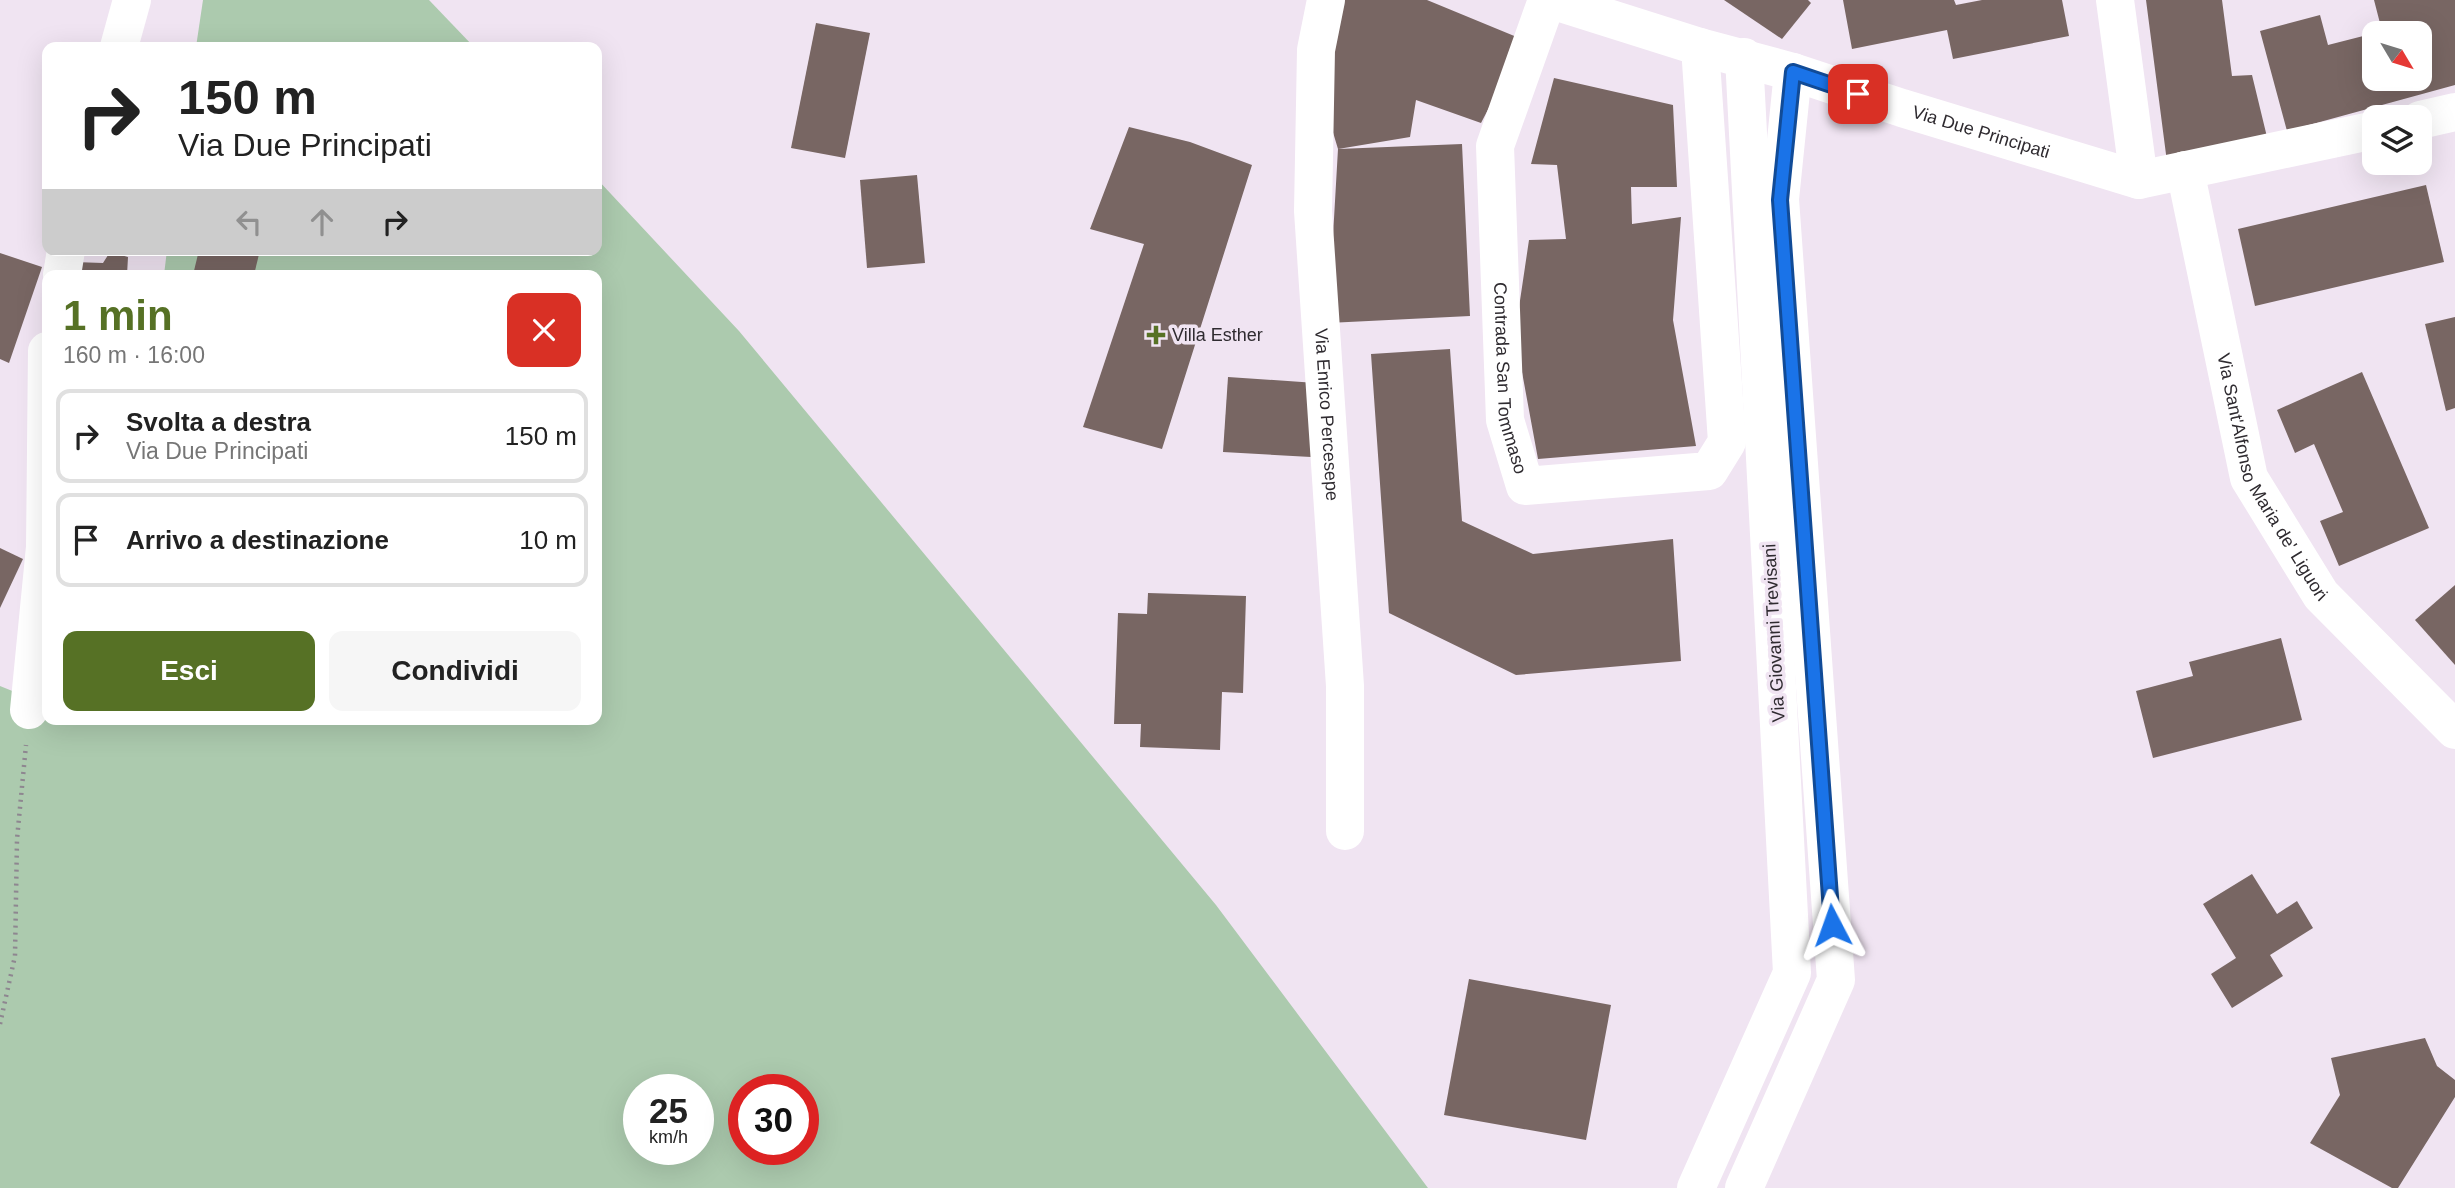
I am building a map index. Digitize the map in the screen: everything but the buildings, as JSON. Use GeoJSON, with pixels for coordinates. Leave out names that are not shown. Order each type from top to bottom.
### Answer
{"type":"FeatureCollection","features":[{"type":"Feature","properties":{"kind":"street"},"geometry":{"type":"LineString","coordinates":[[120,42],[132,0]]}},
{"type":"Feature","properties":{"kind":"street","name":"Via Enrico Percesepe"},"geometry":{"type":"LineString","coordinates":[[1326,0],[1315,50],[1313,211],[1345,686],[1345,831]]}},
{"type":"Feature","properties":{"kind":"street","name":"Contrada San Tommaso"},"geometry":{"type":"LineString","coordinates":[[1549,0],[1495,146],[1505,420],[1525,486],[1709,471],[1727,442],[1700,47]]}},
{"type":"Feature","properties":{"kind":"street","name":"Via Due Principati"},"geometry":{"type":"LineString","coordinates":[[1549,0],[1700,47],[1744,57],[2139,180],[2362,133]]}},
{"type":"Feature","properties":{"kind":"street"},"geometry":{"type":"LineString","coordinates":[[2115,0],[2139,180]]}},
{"type":"Feature","properties":{"kind":"street","name":"Via Giovanni Trevisani"},"geometry":{"type":"LineString","coordinates":[[1696,1188],[1792,973],[1744,57]]}},
{"type":"Feature","properties":{"kind":"street","name":"Via Giovanni Trevisani"},"geometry":{"type":"LineString","coordinates":[[1744,1188],[1836,980],[1780,200],[1793,72]]}},
{"type":"Feature","properties":{"kind":"street"},"geometry":{"type":"LineString","coordinates":[[2432,117],[2455,112]]}},
{"type":"Feature","properties":{"kind":"street","name":"Via Sant'Alfonso Maria de' Liguori"},"geometry":{"type":"LineString","coordinates":[[2185,170],[2249,478],[2321,595],[2455,730]]}},
{"type":"Feature","properties":{"kind":"street"},"geometry":{"type":"LineString","coordinates":[[30,710],[42,588]]}},
{"type":"Feature","properties":{"kind":"path"},"geometry":{"type":"LineString","coordinates":[[0,1024],[15,956],[17,839],[30,710]]}},
{"type":"Feature","properties":{"kind":"green space"},"geometry":{"type":"Polygon","coordinates":[[[203,0],[429,0],[469,42],[197,42],[203,0]]]}},
{"type":"Feature","properties":{"kind":"green space"},"geometry":{"type":"Polygon","coordinates":[[[602,184],[739,331],[1216,905],[1428,1188],[0,1188],[0,686],[42,703],[42,725],[602,725],[602,270],[165,270],[166,256],[602,256],[602,184]]]}},
{"type":"Feature","properties":{"kind":"place","name":"Villa Esther"},"geometry":{"type":"Point","coordinates":[1156,335]}},
{"type":"Feature","properties":{"kind":"route"},"geometry":{"type":"LineString","coordinates":[[1832,925],[1780,200],[1793,72],[1858,94]]}}]}
